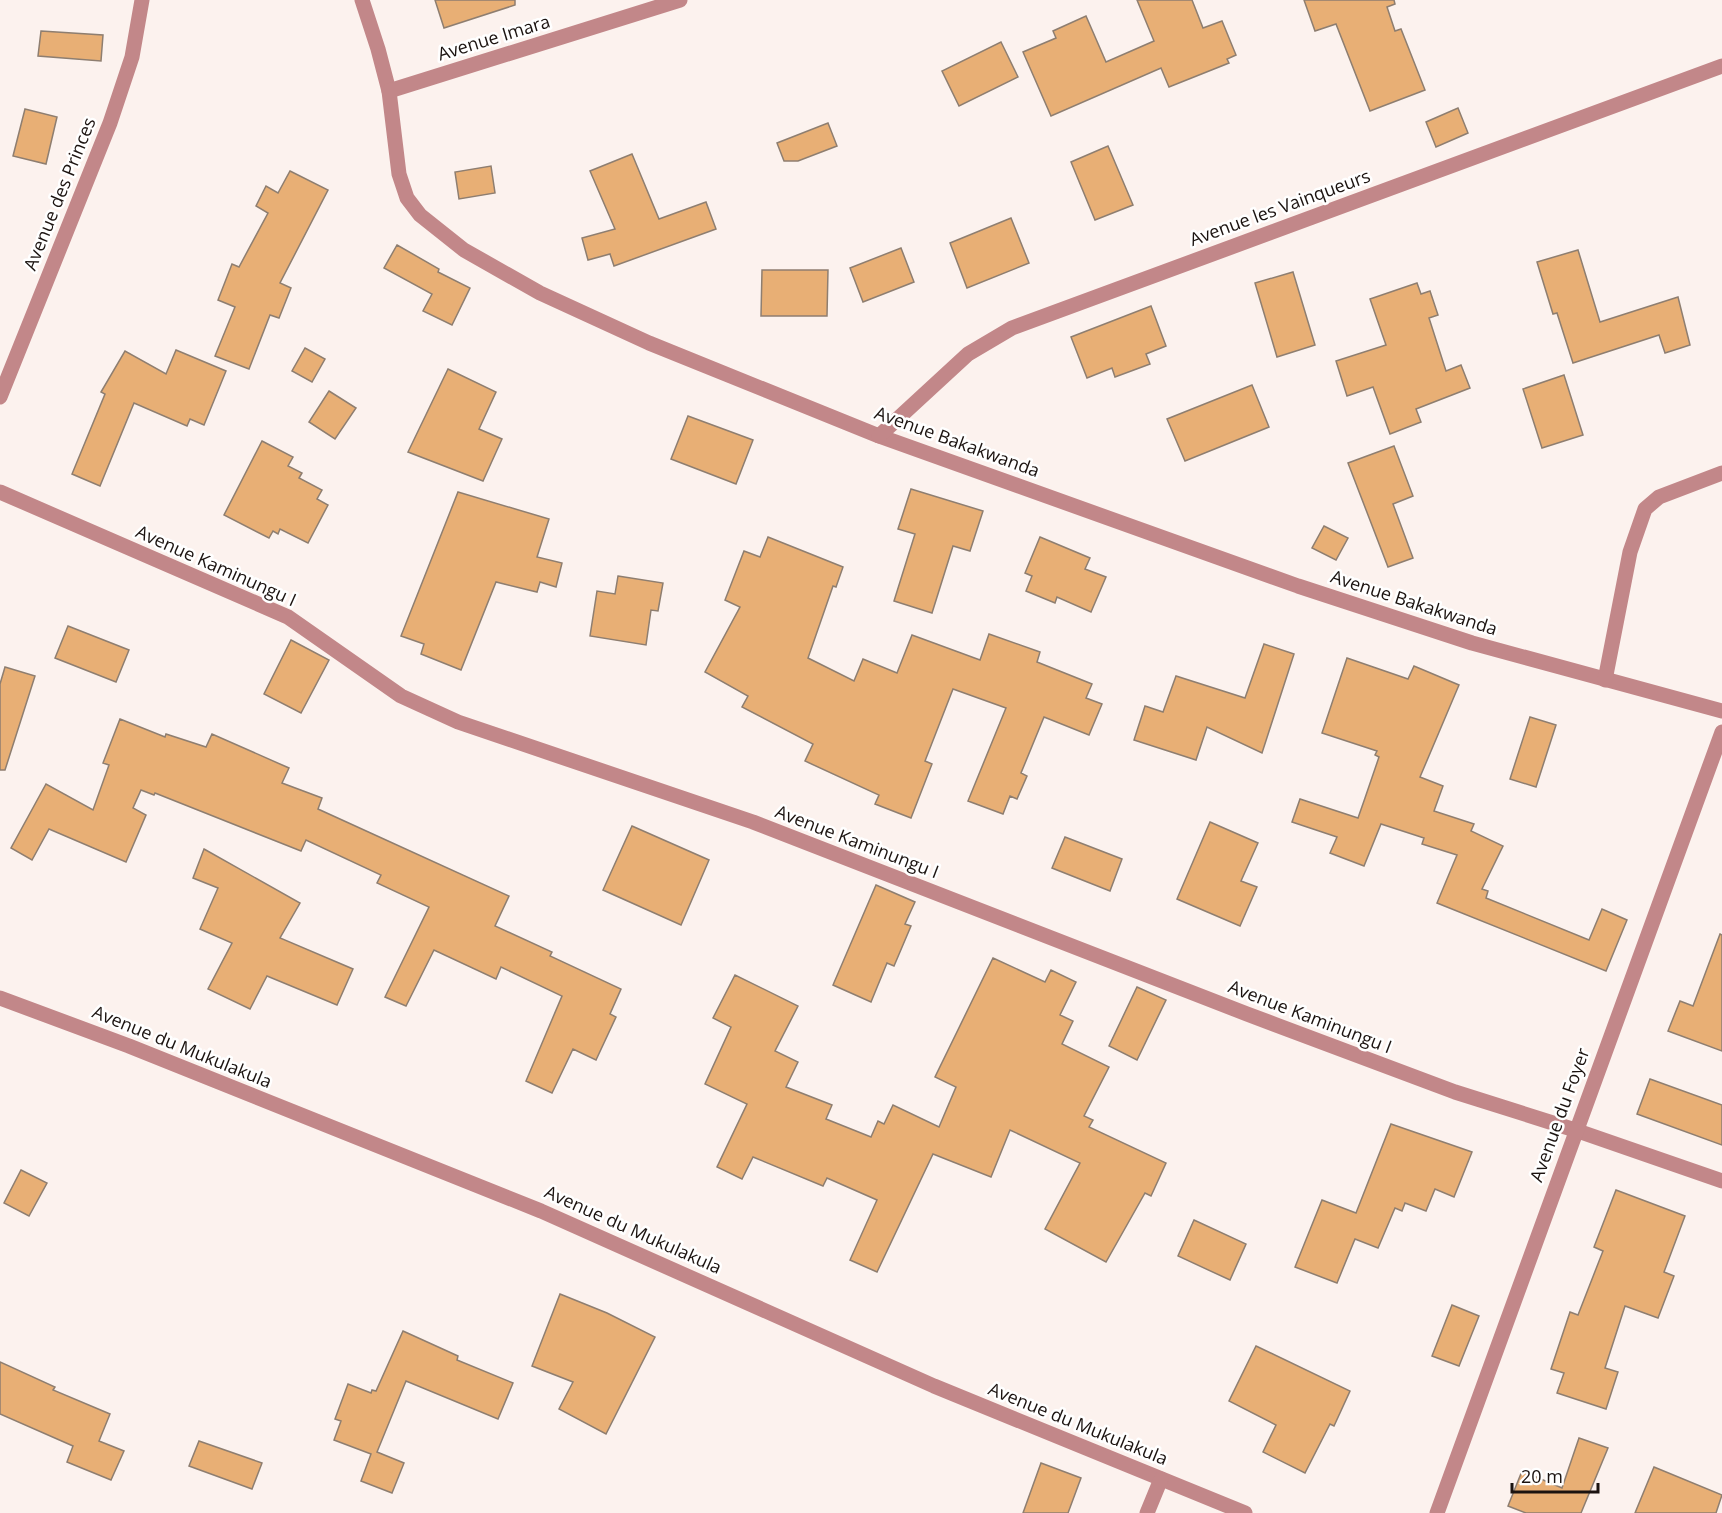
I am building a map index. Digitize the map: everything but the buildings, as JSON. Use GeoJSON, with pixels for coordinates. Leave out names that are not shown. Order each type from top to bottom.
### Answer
{"type":"FeatureCollection","features":[{"type":"Feature","properties":{"kind":"street","name":"Avenue des Princes"},"geometry":{"type":"LineString","coordinates":[[0,397],[110,123],[132,57],[142,0]]}},
{"type":"Feature","properties":{"kind":"street","name":"Avenue Bakakwanda"},"geometry":{"type":"LineString","coordinates":[[362,0],[389,91],[399,174],[407,198],[420,216],[464,250],[540,294],[649,343],[879,436],[1298,586],[1472,643],[1722,711]]}},
{"type":"Feature","properties":{"kind":"street","name":"Avenue Imara"},"geometry":{"type":"LineString","coordinates":[[389,91],[681,0]]}},
{"type":"Feature","properties":{"kind":"street","name":"Avenue les Vainqueurs"},"geometry":{"type":"LineString","coordinates":[[879,436],[968,354],[1012,328],[1722,66]]}},
{"type":"Feature","properties":{"kind":"street"},"geometry":{"type":"LineString","coordinates":[[1605,680],[1630,552],[1645,509],[1659,497],[1722,473]]}},
{"type":"Feature","properties":{"kind":"street","name":"Avenue Kaminungu I"},"geometry":{"type":"LineString","coordinates":[[0,492],[288,617],[401,696],[458,722],[753,822],[1464,1095],[1575,1130],[1722,1181]]}},
{"type":"Feature","properties":{"kind":"street","name":"Avenue du Foyer"},"geometry":{"type":"LineString","coordinates":[[1437,1513],[1722,732]]}},
{"type":"Feature","properties":{"kind":"street","name":"Avenue du Mukulakula"},"geometry":{"type":"LineString","coordinates":[[0,998],[129,1046],[541,1210],[934,1386],[1245,1513]]}},
{"type":"Feature","properties":{"kind":"street"},"geometry":{"type":"LineString","coordinates":[[1148,1513],[1161,1479]]}}]}
